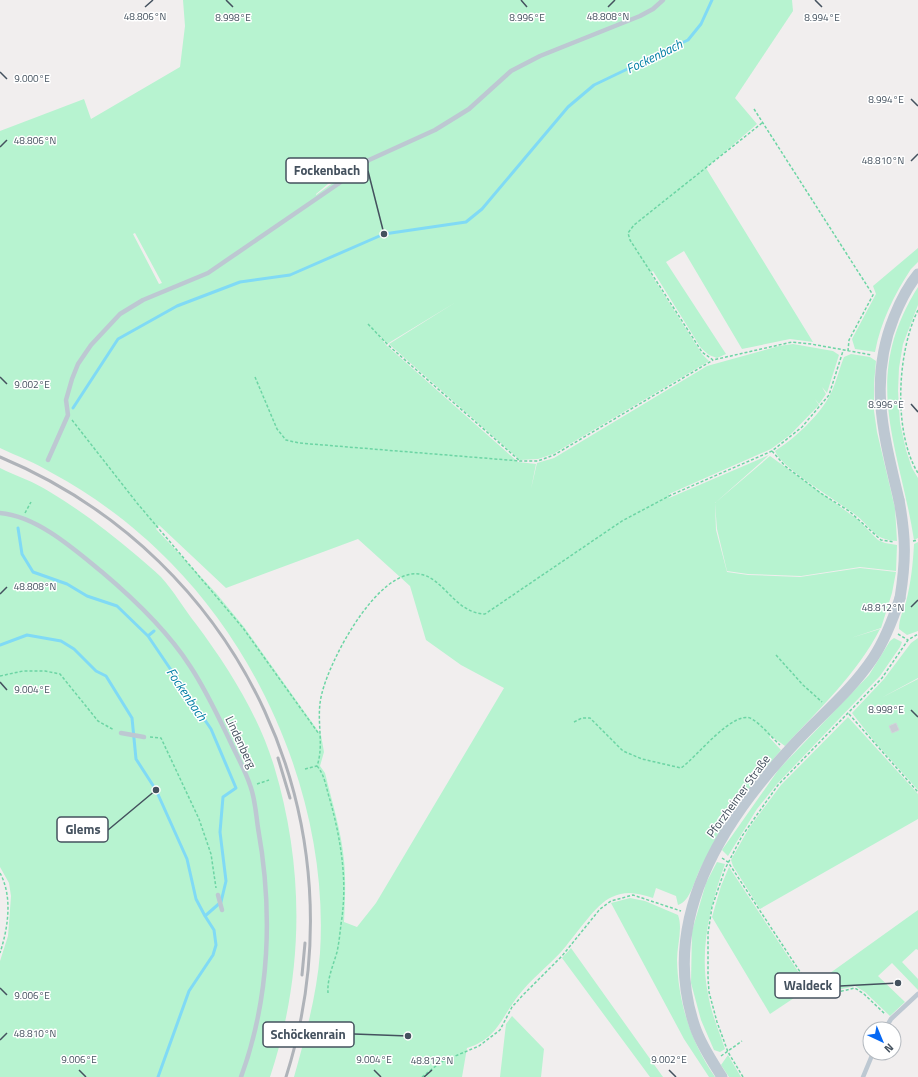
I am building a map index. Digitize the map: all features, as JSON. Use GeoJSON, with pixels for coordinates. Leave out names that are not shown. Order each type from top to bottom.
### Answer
{"type":"FeatureCollection","features":[{"type":"Feature","properties":{"kind":"street","name":"Pforzheimer Straße"},"geometry":{"type":"LineString","coordinates":[[722,1077],[712,1062],[695,1028],[685,982],[683,961],[684,938],[689,914],[701,878],[714,853],[753,793],[787,752],[851,686],[872,658],[889,628],[900,598],[905,566],[905,534],[880,411],[879,383],[882,357],[888,331],[898,306],[918,274]]}},
{"type":"Feature","properties":{"kind":"lane"},"geometry":{"type":"LineString","coordinates":[[48,460],[68,415],[66,400],[78,364],[91,345],[120,314],[143,300],[208,274],[338,184],[369,160],[435,130],[469,109],[512,71],[540,56],[653,10],[663,0]]}},
{"type":"Feature","properties":{"kind":"lane","name":"Lindenberg"},"geometry":{"type":"LineString","coordinates":[[0,513],[23,518],[69,544],[110,579],[171,640],[190,666],[215,710],[251,786],[262,852],[267,942],[262,997],[251,1049],[241,1077]]}},
{"type":"Feature","properties":{"kind":"lane"},"geometry":{"type":"LineString","coordinates":[[121,734],[144,737]]}},
{"type":"Feature","properties":{"kind":"lane"},"geometry":{"type":"LineString","coordinates":[[218,895],[222,910]]}},
{"type":"Feature","properties":{"kind":"lane"},"geometry":{"type":"LineString","coordinates":[[891,1019],[912,997],[918,994]]}},
{"type":"Feature","properties":{"kind":"lane"},"geometry":{"type":"LineString","coordinates":[[863,1077],[870,1061]]}},
{"type":"Feature","properties":{"kind":"path"},"geometry":{"type":"LineString","coordinates":[[754,110],[873,294],[849,340],[848,351]]}},
{"type":"Feature","properties":{"kind":"path"},"geometry":{"type":"LineString","coordinates":[[713,360],[702,352],[630,240],[628,233],[634,225],[762,123]]}},
{"type":"Feature","properties":{"kind":"path"},"geometry":{"type":"LineString","coordinates":[[918,310],[906,344],[902,368],[901,391],[906,437],[914,467],[918,474]]}},
{"type":"Feature","properties":{"kind":"path"},"geometry":{"type":"LineString","coordinates":[[368,324],[388,345],[520,461]]}},
{"type":"Feature","properties":{"kind":"path"},"geometry":{"type":"LineString","coordinates":[[255,377],[277,429],[286,440],[299,443],[520,461],[538,461],[554,455],[713,360],[792,342],[882,357]]}},
{"type":"Feature","properties":{"kind":"path"},"geometry":{"type":"LineString","coordinates":[[317,766],[321,754],[318,721],[322,694],[338,654],[360,615],[377,596],[398,579],[408,575],[420,574],[432,580],[468,611],[476,614],[485,614],[622,521],[671,495],[772,451],[802,426],[828,395],[843,351]]}},
{"type":"Feature","properties":{"kind":"path"},"geometry":{"type":"LineString","coordinates":[[68,415],[137,503],[243,628],[320,734]]}},
{"type":"Feature","properties":{"kind":"path"},"geometry":{"type":"LineString","coordinates":[[772,451],[785,466],[822,494],[848,511],[881,540],[896,543]]}},
{"type":"Feature","properties":{"kind":"path"},"geometry":{"type":"LineString","coordinates":[[914,467],[918,465]]}},
{"type":"Feature","properties":{"kind":"path"},"geometry":{"type":"LineString","coordinates":[[23,518],[31,502]]}},
{"type":"Feature","properties":{"kind":"path"},"geometry":{"type":"LineString","coordinates":[[909,542],[918,540]]}},
{"type":"Feature","properties":{"kind":"path"},"geometry":{"type":"LineString","coordinates":[[889,628],[908,640]]}},
{"type":"Feature","properties":{"kind":"path"},"geometry":{"type":"LineString","coordinates":[[743,1077],[728,1052],[717,1022],[709,992],[707,961],[708,933],[712,907],[728,862],[742,836],[778,785],[882,678],[908,640],[918,634]]}},
{"type":"Feature","properties":{"kind":"path"},"geometry":{"type":"LineString","coordinates":[[776,655],[803,685],[829,708]]}},
{"type":"Feature","properties":{"kind":"path"},"geometry":{"type":"LineString","coordinates":[[0,676],[24,671],[45,670],[60,674],[98,722],[121,734]]}},
{"type":"Feature","properties":{"kind":"path"},"geometry":{"type":"LineString","coordinates":[[848,714],[918,792]]}},
{"type":"Feature","properties":{"kind":"path"},"geometry":{"type":"LineString","coordinates":[[574,722],[582,718],[590,718],[623,751],[642,759],[681,768],[690,762],[734,720],[744,717],[752,719],[787,752]]}},
{"type":"Feature","properties":{"kind":"path"},"geometry":{"type":"LineString","coordinates":[[144,737],[161,738],[199,819],[211,854],[218,895]]}},
{"type":"Feature","properties":{"kind":"path"},"geometry":{"type":"LineString","coordinates":[[305,769],[317,766]]}},
{"type":"Feature","properties":{"kind":"path"},"geometry":{"type":"LineString","coordinates":[[317,766],[322,772],[336,822],[344,880],[342,921],[336,952],[327,984],[328,993]]}},
{"type":"Feature","properties":{"kind":"path"},"geometry":{"type":"LineString","coordinates":[[251,786],[269,780]]}},
{"type":"Feature","properties":{"kind":"path"},"geometry":{"type":"LineString","coordinates":[[714,853],[728,862],[810,987],[825,995],[855,988],[864,994],[891,1019]]}},
{"type":"Feature","properties":{"kind":"path"},"geometry":{"type":"LineString","coordinates":[[0,873],[5,883],[8,905],[0,954]]}},
{"type":"Feature","properties":{"kind":"path"},"geometry":{"type":"LineString","coordinates":[[422,1077],[441,1062],[480,1046],[500,1030],[512,1007],[562,956],[600,909],[611,901],[618,897],[632,895],[689,914]]}},
{"type":"Feature","properties":{"kind":"path"},"geometry":{"type":"LineString","coordinates":[[712,1062],[742,1041]]}},
{"type":"Feature","properties":{"kind":"green space"},"geometry":{"type":"Polygon","coordinates":[[[183,0],[792,0],[793,11],[735,98],[757,124],[706,168],[813,342],[790,339],[742,349],[684,251],[666,262],[726,354],[717,358],[709,355],[701,348],[653,271],[650,273],[702,354],[709,361],[553,454],[538,459],[520,460],[389,344],[456,302],[387,344],[376,332],[386,345],[518,462],[536,464],[531,489],[537,463],[554,458],[707,366],[779,346],[793,344],[833,351],[839,355],[827,393],[822,387],[826,394],[819,404],[815,399],[819,405],[790,435],[771,449],[669,494],[669,498],[769,455],[715,503],[716,530],[727,572],[748,575],[800,577],[860,568],[896,572],[892,593],[881,628],[851,638],[880,629],[871,645],[849,676],[785,746],[771,736],[769,737],[781,750],[748,792],[728,821],[701,867],[686,899],[678,905],[676,896],[656,888],[653,898],[627,893],[612,897],[599,906],[561,952],[523,990],[492,1033],[477,1044],[467,1048],[462,1077],[294,1077],[316,984],[320,953],[320,900],[314,847],[303,794],[286,743],[264,693],[237,646],[206,603],[171,563],[144,537],[100,502],[68,482],[40,466],[0,448],[0,131],[84,99],[91,119],[180,67],[185,26],[183,0]],[[358,159],[316,194],[316,195],[359,164],[358,159]],[[135,233],[133,234],[159,284],[162,283],[135,233]],[[159,525],[156,529],[216,593],[244,627],[321,735],[324,752],[320,766],[325,773],[341,838],[344,860],[344,922],[357,927],[376,903],[504,688],[461,665],[426,640],[410,586],[358,539],[226,588],[159,525]]]}},
{"type":"Feature","properties":{"kind":"green space"},"geometry":{"type":"Polygon","coordinates":[[[918,248],[918,262],[911,269],[889,309],[875,352],[855,349],[852,339],[876,294],[873,286],[918,248]]]}},
{"type":"Feature","properties":{"kind":"green space"},"geometry":{"type":"Polygon","coordinates":[[[918,287],[918,305],[903,344],[899,368],[898,391],[900,423],[906,450],[912,468],[918,478],[918,538],[914,540],[893,442],[887,382],[891,352],[901,320],[918,287]]]}},
{"type":"Feature","properties":{"kind":"green space"},"geometry":{"type":"Polygon","coordinates":[[[851,354],[870,357],[876,361],[874,411],[877,432],[895,508],[897,541],[882,538],[872,531],[857,516],[788,467],[775,451],[798,434],[813,419],[832,391],[844,357],[851,354]]]}},
{"type":"Feature","properties":{"kind":"green space"},"geometry":{"type":"Polygon","coordinates":[[[770,456],[857,519],[878,540],[897,545],[896,571],[860,567],[801,576],[748,574],[727,571],[717,529],[715,503],[770,456]]]}},
{"type":"Feature","properties":{"kind":"green space"},"geometry":{"type":"Polygon","coordinates":[[[0,468],[44,488],[72,506],[115,538],[166,582],[231,674],[260,728],[274,766],[284,805],[291,844],[295,883],[296,922],[294,961],[289,1000],[281,1039],[270,1077],[0,1077],[0,961],[8,936],[11,896],[9,883],[0,867],[0,468]]]}},
{"type":"Feature","properties":{"kind":"green space"},"geometry":{"type":"Polygon","coordinates":[[[918,542],[918,631],[907,635],[899,629],[899,625],[909,588],[914,544],[918,542]]]}},
{"type":"Feature","properties":{"kind":"green space"},"geometry":{"type":"Polygon","coordinates":[[[894,638],[902,642],[880,676],[777,784],[757,809],[728,856],[722,850],[779,769],[869,675],[890,641],[894,638]]]}},
{"type":"Feature","properties":{"kind":"green space"},"geometry":{"type":"Polygon","coordinates":[[[918,638],[918,678],[881,698],[918,679],[918,790],[874,741],[852,713],[884,679],[911,643],[918,638]]]}},
{"type":"Feature","properties":{"kind":"green space"},"geometry":{"type":"Polygon","coordinates":[[[848,717],[918,794],[918,819],[760,909],[733,866],[731,860],[749,828],[781,785],[848,717]]]}},
{"type":"Feature","properties":{"kind":"green space"},"geometry":{"type":"Polygon","coordinates":[[[717,862],[725,864],[711,912],[705,944],[705,961],[709,1001],[725,1049],[720,1052],[714,1050],[701,1020],[691,983],[692,931],[706,883],[717,862]]]}},
{"type":"Feature","properties":{"kind":"green space"},"geometry":{"type":"Polygon","coordinates":[[[729,867],[809,988],[770,1014],[712,917],[721,886],[729,867]]]}},
{"type":"Feature","properties":{"kind":"green space"},"geometry":{"type":"Polygon","coordinates":[[[630,898],[645,901],[678,915],[680,931],[677,960],[683,1006],[687,1021],[699,1050],[715,1077],[709,1077],[684,1039],[611,903],[630,898]]]}},
{"type":"Feature","properties":{"kind":"green space"},"geometry":{"type":"Polygon","coordinates":[[[918,910],[918,950],[916,949],[902,962],[918,979],[918,990],[892,963],[878,976],[905,1002],[890,1016],[865,992],[855,986],[825,993],[812,986],[918,910]]]}},
{"type":"Feature","properties":{"kind":"green space"},"geometry":{"type":"Polygon","coordinates":[[[571,948],[663,1077],[650,1077],[562,958],[571,948]]]}},
{"type":"Feature","properties":{"kind":"green space"},"geometry":{"type":"Polygon","coordinates":[[[512,1016],[544,1049],[541,1077],[500,1077],[506,1024],[512,1016]]]}},
{"type":"Feature","properties":{"kind":"green space"},"geometry":{"type":"Polygon","coordinates":[[[728,1055],[741,1077],[729,1077],[721,1065],[728,1055]]]}},
{"type":"Feature","properties":{"kind":"building"},"geometry":{"type":"Polygon","coordinates":[[[896,723],[899,730],[892,733],[889,726],[896,723]]]}},
{"type":"Feature","properties":{"kind":"waterway","name":"Fockenbach"},"geometry":{"type":"LineString","coordinates":[[73,408],[118,339],[177,306],[240,282],[290,275],[384,234],[466,222],[482,209],[568,107],[594,85],[688,40],[701,24],[712,0]]}},
{"type":"Feature","properties":{"kind":"waterway","name":"Fockenbach"},"geometry":{"type":"LineString","coordinates":[[18,528],[22,554],[33,572],[67,584],[87,596],[117,606],[148,636],[211,729],[236,788],[223,797],[220,832],[226,881],[221,902],[205,916]]}},
{"type":"Feature","properties":{"kind":"waterway","name":"Fockenbach"},"geometry":{"type":"LineString","coordinates":[[148,636],[154,631]]}},
{"type":"Feature","properties":{"kind":"waterway"},"geometry":{"type":"LineString","coordinates":[[0,645],[27,635],[61,641],[74,649],[96,671],[106,676],[132,718],[136,759],[156,790],[187,859],[196,899],[214,930],[216,945],[213,955],[189,991],[158,1077]]}},
{"type":"Feature","properties":{"kind":"railway"},"geometry":{"type":"LineString","coordinates":[[0,457],[86,503],[159,561],[219,632],[264,711],[295,797],[309,888],[307,982],[286,1077]]}},
{"type":"Feature","properties":{"kind":"railway"},"geometry":{"type":"LineString","coordinates":[[278,758],[290,798]]}},
{"type":"Feature","properties":{"kind":"railway"},"geometry":{"type":"LineString","coordinates":[[302,975],[305,943]]}},
{"type":"Feature","properties":{"kind":"place","name":"Fockenbach"},"geometry":{"type":"Point","coordinates":[384,234]}},
{"type":"Feature","properties":{"kind":"place","name":"Glems"},"geometry":{"type":"Point","coordinates":[156,790]}},
{"type":"Feature","properties":{"kind":"place","name":"Waldeck"},"geometry":{"type":"Point","coordinates":[898,983]}},
{"type":"Feature","properties":{"kind":"place","name":"Schöckenrain"},"geometry":{"type":"Point","coordinates":[408,1036]}}]}
